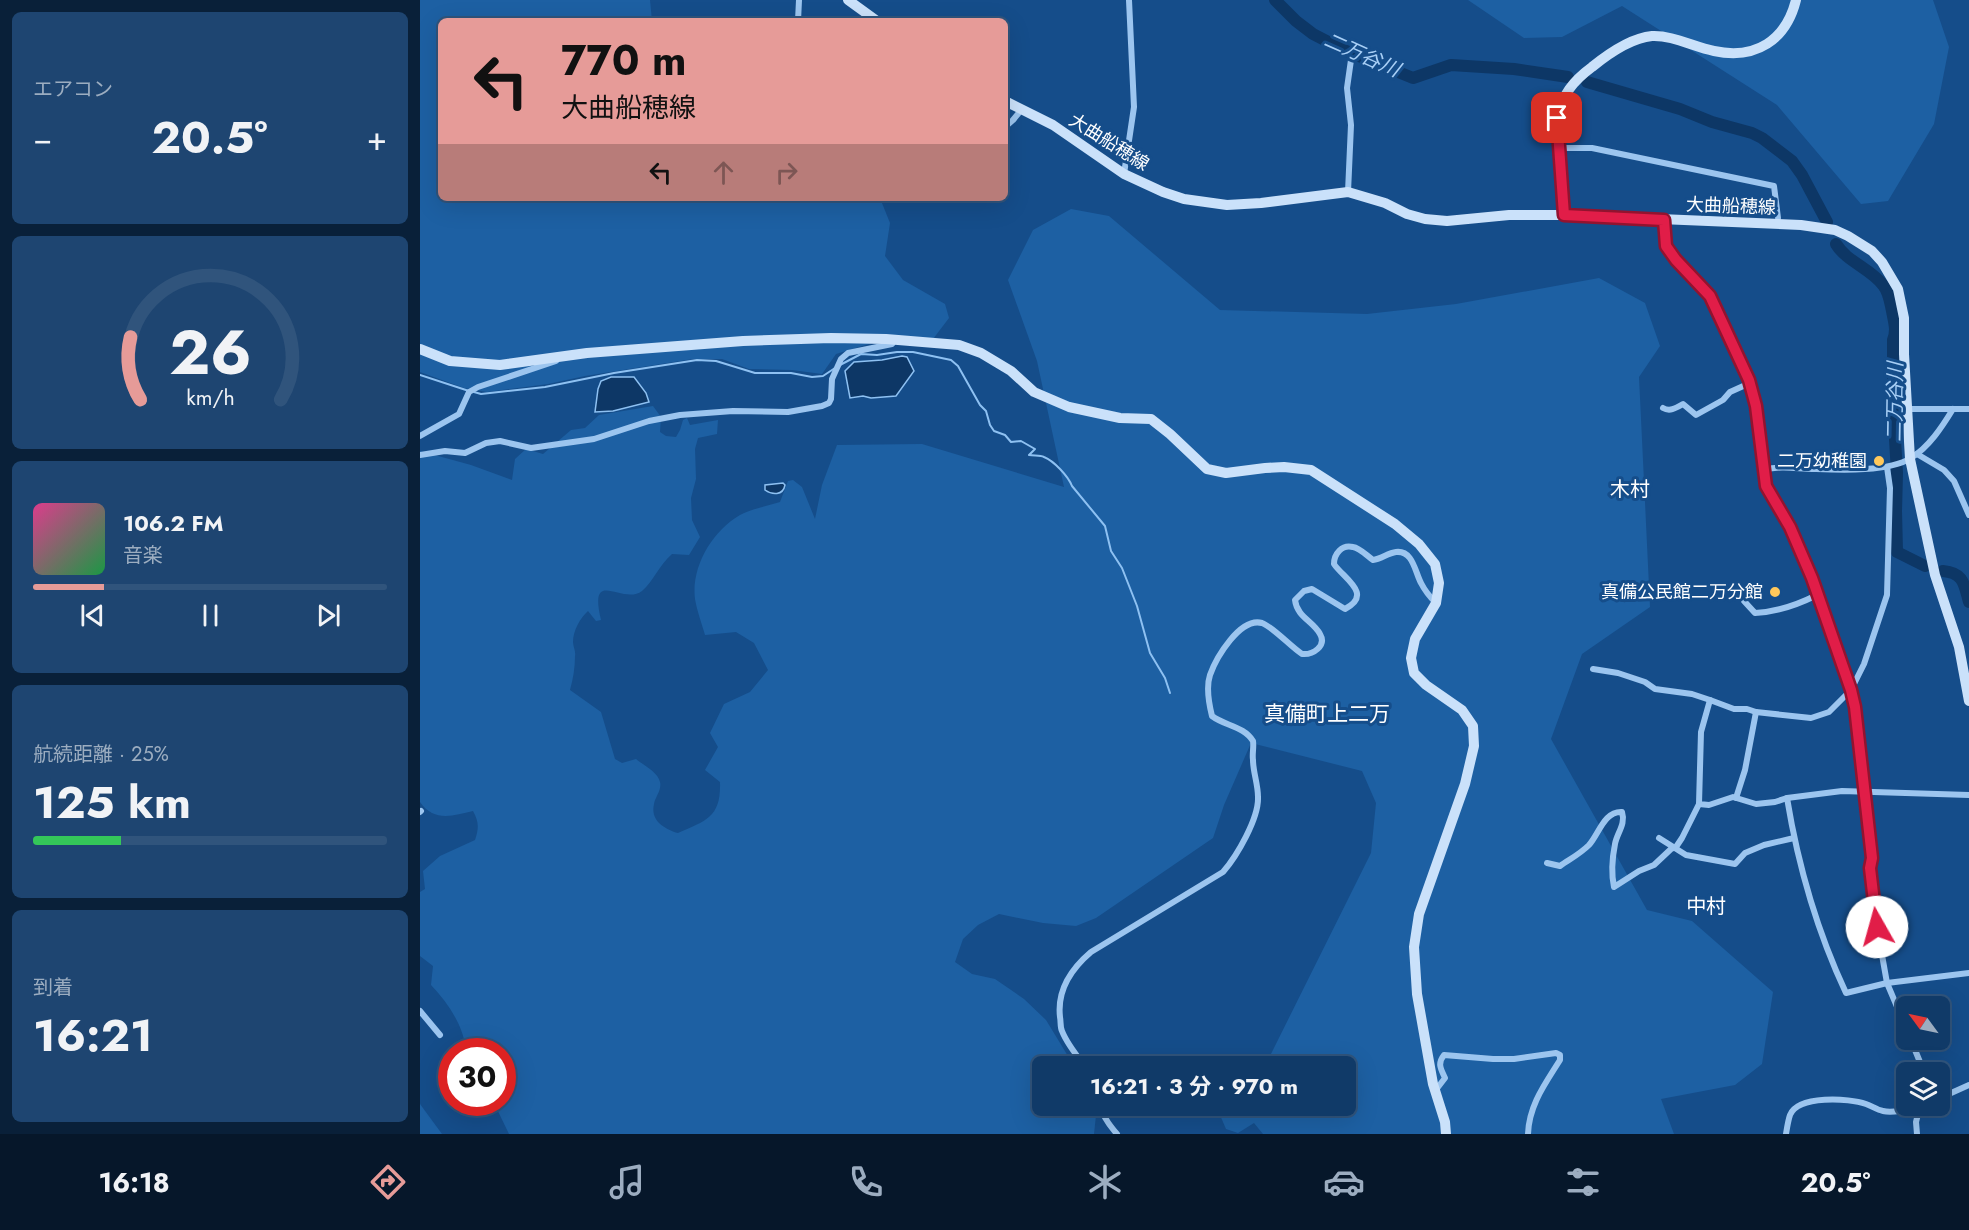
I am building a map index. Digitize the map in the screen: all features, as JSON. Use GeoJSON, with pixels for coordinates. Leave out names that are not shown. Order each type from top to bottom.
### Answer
{"type":"FeatureCollection","features":[{"type":"Feature","properties":{"kind":"main road"},"geometry":{"type":"LineString","coordinates":[[848,0],[873,18]]}},
{"type":"Feature","properties":{"kind":"main road"},"geometry":{"type":"LineString","coordinates":[[1564,215],[1557,118],[1560,102],[1580,76],[1618,49],[1640,38],[1655,36],[1736,54],[1751,51],[1767,44],[1783,32],[1792,15],[1796,0]]}},
{"type":"Feature","properties":{"kind":"main road","name":"大曲船穂線"},"geometry":{"type":"LineString","coordinates":[[1008,102],[1053,125],[1124,174],[1184,199],[1227,205],[1348,192],[1385,203],[1407,214],[1425,219],[1447,221],[1509,215],[1564,215],[1820,227],[1848,236],[1872,252],[1890,275],[1898,290],[1904,318],[1904,354],[1914,456],[1935,575],[1959,647],[1969,701]]}},
{"type":"Feature","properties":{"kind":"main road"},"geometry":{"type":"LineString","coordinates":[[420,349],[450,361],[500,365],[628,349],[743,341],[831,338],[897,339],[959,345],[981,353],[1011,371],[1034,392],[1069,407],[1120,417],[1151,419],[1207,469],[1226,473],[1284,467],[1311,470],[1395,524],[1419,544],[1435,564],[1439,584],[1436,603],[1415,639],[1411,658],[1414,673],[1426,685],[1462,710],[1473,726],[1474,746],[1465,784],[1416,927],[1414,947],[1417,994],[1435,1091],[1445,1122],[1446,1134]]}},
{"type":"Feature","properties":{"kind":"street"},"geometry":{"type":"LineString","coordinates":[[798,18],[799,0]]}},
{"type":"Feature","properties":{"kind":"street"},"geometry":{"type":"LineString","coordinates":[[1124,174],[1134,107],[1129,0]]}},
{"type":"Feature","properties":{"kind":"street"},"geometry":{"type":"LineString","coordinates":[[1348,192],[1351,125],[1347,88],[1351,60]]}},
{"type":"Feature","properties":{"kind":"street"},"geometry":{"type":"LineString","coordinates":[[1008,124],[1022,109]]}},
{"type":"Feature","properties":{"kind":"street"},"geometry":{"type":"LineString","coordinates":[[1559,148],[1592,148],[1774,186],[1778,218]]}},
{"type":"Feature","properties":{"kind":"street"},"geometry":{"type":"LineString","coordinates":[[1664,220],[1666,246],[1710,296],[1750,383],[1756,406],[1766,486],[1790,527],[1812,578],[1851,690],[1855,707],[1872,858],[1870,868],[1877,927],[1887,983],[1896,1004]]}},
{"type":"Feature","properties":{"kind":"street"},"geometry":{"type":"LineString","coordinates":[[420,455],[445,451],[465,453],[500,441],[531,448],[594,439],[649,421],[680,415],[733,411],[788,412],[822,406],[829,403],[831,399],[832,379],[841,359],[848,353],[892,344],[897,339]]}},
{"type":"Feature","properties":{"kind":"street"},"geometry":{"type":"LineString","coordinates":[[420,436],[459,414],[469,392],[478,387],[573,356]]}},
{"type":"Feature","properties":{"kind":"street"},"geometry":{"type":"LineString","coordinates":[[1663,408],[1672,410],[1683,404],[1696,415],[1723,400],[1730,392],[1750,383]]}},
{"type":"Feature","properties":{"kind":"street"},"geometry":{"type":"LineString","coordinates":[[1908,409],[1969,409]]}},
{"type":"Feature","properties":{"kind":"street"},"geometry":{"type":"LineString","coordinates":[[1764,470],[1778,466],[1812,469],[1887,467],[1914,456],[1938,432],[1953,409]]}},
{"type":"Feature","properties":{"kind":"street"},"geometry":{"type":"LineString","coordinates":[[1914,456],[1944,470],[1954,481],[1969,515]]}},
{"type":"Feature","properties":{"kind":"street"},"geometry":{"type":"LineString","coordinates":[[1593,669],[1618,673],[1645,682],[1655,689],[1692,694],[1734,709],[1811,718],[1829,712],[1851,690],[1864,664],[1887,595],[1890,488],[1887,467]]}},
{"type":"Feature","properties":{"kind":"street"},"geometry":{"type":"LineString","coordinates":[[1078,1056],[1061,1030],[1059,1007],[1067,980],[1081,961],[1091,952],[1223,872],[1236,854],[1249,829],[1259,799],[1252,758],[1253,741],[1245,731],[1220,722],[1212,716],[1210,708],[1210,677],[1236,632],[1242,626],[1261,623],[1302,654],[1309,655],[1316,651],[1321,644],[1321,635],[1296,608],[1295,600],[1304,591],[1312,589],[1345,609],[1350,606],[1356,600],[1357,593],[1351,580],[1334,564],[1334,557],[1339,550],[1352,546],[1373,560],[1398,552],[1410,557],[1423,586],[1436,603]]}},
{"type":"Feature","properties":{"kind":"street"},"geometry":{"type":"LineString","coordinates":[[1744,602],[1755,613],[1771,612],[1817,595]]}},
{"type":"Feature","properties":{"kind":"street"},"geometry":{"type":"LineString","coordinates":[[1547,863],[1560,866],[1576,856],[1590,844],[1608,817],[1616,812],[1622,812],[1624,818],[1615,841],[1611,875],[1614,887],[1639,870],[1654,865],[1660,857],[1674,848],[1683,838],[1699,804],[1701,732],[1710,700]]}},
{"type":"Feature","properties":{"kind":"street"},"geometry":{"type":"LineString","coordinates":[[1736,798],[1745,770],[1756,712]]}},
{"type":"Feature","properties":{"kind":"street"},"geometry":{"type":"LineString","coordinates":[[1699,804],[1709,805],[1733,797],[1756,804],[1787,798],[1864,790],[1905,794],[1969,795]]}},
{"type":"Feature","properties":{"kind":"street"},"geometry":{"type":"LineString","coordinates":[[1787,798],[1794,838],[1812,906],[1834,968],[1846,993],[1887,983],[1969,973]]}},
{"type":"Feature","properties":{"kind":"street"},"geometry":{"type":"LineString","coordinates":[[1659,838],[1686,855],[1735,864],[1745,854],[1764,845],[1794,838]]}},
{"type":"Feature","properties":{"kind":"street"},"geometry":{"type":"LineString","coordinates":[[420,1011],[440,1035]]}},
{"type":"Feature","properties":{"kind":"street"},"geometry":{"type":"LineString","coordinates":[[1435,1091],[1445,1078],[1439,1066],[1444,1055],[1514,1059],[1556,1053],[1560,1055],[1560,1060],[1535,1101],[1529,1117],[1528,1134]]}},
{"type":"Feature","properties":{"kind":"street"},"geometry":{"type":"LineString","coordinates":[[1950,1094],[1969,1085]]}},
{"type":"Feature","properties":{"kind":"street"},"geometry":{"type":"LineString","coordinates":[[1786,1134],[1793,1110],[1817,1100],[1831,1099],[1865,1103],[1884,1112],[1896,1110]]}},
{"type":"Feature","properties":{"kind":"street"},"geometry":{"type":"LineString","coordinates":[[1105,1116],[1117,1134]]}},
{"type":"Feature","properties":{"kind":"street"},"geometry":{"type":"LineString","coordinates":[[1917,1116],[1917,1134]]}},
{"type":"Feature","properties":{"kind":"shaded area"},"geometry":{"type":"Polygon","coordinates":[[[420,0],[650,0],[652,18],[438,18],[438,201],[881,201],[890,223],[885,256],[903,280],[945,304],[949,318],[933,339],[882,340],[836,354],[822,374],[792,370],[749,369],[722,359],[693,359],[487,392],[464,388],[420,372],[420,0]]]}},
{"type":"Feature","properties":{"kind":"shaded area"},"geometry":{"type":"Polygon","coordinates":[[[1468,0],[1933,0],[1949,47],[1934,124],[1888,201],[1861,204],[1777,105],[1622,6],[1562,37],[1524,38],[1468,0]]]}},
{"type":"Feature","properties":{"kind":"shaded area"},"geometry":{"type":"Polygon","coordinates":[[[1071,209],[1109,216],[1220,310],[1367,314],[1456,304],[1599,278],[1645,303],[1660,346],[1639,377],[1650,607],[1582,654],[1551,739],[1647,910],[1692,921],[1773,992],[1762,1064],[1735,1085],[1661,1099],[1674,1134],[1263,1134],[1254,1123],[1238,1133],[1226,1129],[1220,1116],[1356,1116],[1356,1056],[1270,1056],[1371,853],[1376,803],[1362,771],[1251,743],[1224,805],[1213,838],[1096,918],[1076,926],[1043,923],[999,914],[978,925],[963,939],[955,962],[972,974],[995,979],[1024,999],[1046,1020],[1068,1056],[1032,1056],[1032,1116],[1096,1116],[1094,1134],[509,1134],[500,1116],[516,1116],[516,1038],[464,1038],[454,1015],[431,985],[433,966],[420,956],[420,892],[425,889],[423,871],[440,856],[475,840],[478,825],[473,811],[451,816],[437,815],[431,813],[420,802],[420,451],[471,465],[512,480],[515,459],[526,449],[543,454],[571,430],[585,428],[599,415],[653,406],[661,417],[660,432],[666,436],[676,437],[683,420],[687,418],[690,425],[718,420],[717,434],[698,438],[695,449],[696,479],[691,498],[692,520],[700,537],[689,555],[672,554],[642,591],[626,594],[603,591],[599,595],[598,604],[601,620],[596,621],[588,611],[582,617],[573,638],[575,665],[570,690],[601,712],[615,759],[622,763],[636,759],[659,778],[660,785],[654,804],[654,815],[664,827],[678,833],[710,816],[718,803],[720,782],[705,770],[718,747],[710,733],[724,704],[750,692],[768,670],[754,643],[736,632],[705,635],[695,599],[696,575],[712,540],[721,530],[740,515],[780,502],[788,481],[793,480],[802,487],[815,519],[822,485],[837,445],[922,444],[1064,487],[1037,361],[1008,280],[1033,230],[1071,209]]]}},
{"type":"Feature","properties":{"kind":"shaded area"},"geometry":{"type":"Polygon","coordinates":[[[907,357],[914,371],[896,396],[850,398],[845,371],[854,362],[907,357]]]}},
{"type":"Feature","properties":{"kind":"shaded area"},"geometry":{"type":"Polygon","coordinates":[[[611,377],[634,377],[646,393],[649,402],[613,411],[595,412],[601,381],[611,377]]]}},
{"type":"Feature","properties":{"kind":"shaded area"},"geometry":{"type":"Polygon","coordinates":[[[783,483],[784,489],[780,493],[774,494],[765,490],[765,485],[783,483]]]}},
{"type":"Feature","properties":{"kind":"shaded area"},"geometry":{"type":"Polygon","coordinates":[[[420,1104],[442,1134],[420,1134],[420,1104]]]}},
{"type":"Feature","properties":{"kind":"waterway","name":"二万谷川"},"geometry":{"type":"LineString","coordinates":[[1275,0],[1313,34],[1344,50],[1413,78],[1451,65],[1514,69],[1568,77]]}},
{"type":"Feature","properties":{"kind":"waterway","name":"二万谷川"},"geometry":{"type":"LineString","coordinates":[[1587,82],[1680,109],[1762,138],[1792,161],[1827,222]]}},
{"type":"Feature","properties":{"kind":"waterway","name":"二万谷川"},"geometry":{"type":"LineString","coordinates":[[1836,244],[1846,256],[1878,279],[1889,297],[1895,329],[1893,405],[1897,473],[1897,552],[1925,566]]}},
{"type":"Feature","properties":{"kind":"waterway"},"geometry":{"type":"LineString","coordinates":[[840,365],[861,354],[913,352],[951,360],[958,366],[980,405],[986,411],[994,431],[1005,435],[1011,442],[1021,441],[1035,449],[1029,455],[1042,456],[1056,465],[1105,526],[1111,551],[1122,568],[1137,606],[1150,653],[1165,678],[1170,693]]}},
{"type":"Feature","properties":{"kind":"waterway"},"geometry":{"type":"LineString","coordinates":[[474,392],[481,394],[545,387],[697,360],[716,361],[755,373],[791,373],[812,377],[823,376],[835,368]]}},
{"type":"Feature","properties":{"kind":"waterway"},"geometry":{"type":"LineString","coordinates":[[420,375],[469,391]]}},
{"type":"Feature","properties":{"kind":"waterway","name":"二万谷川"},"geometry":{"type":"LineString","coordinates":[[1943,571],[1959,577],[1969,602]]}},
{"type":"Feature","properties":{"kind":"place","name":"二万幼稚園"},"geometry":{"type":"Point","coordinates":[1879,461]}},
{"type":"Feature","properties":{"kind":"place","name":"真備公民館二万分館"},"geometry":{"type":"Point","coordinates":[1775,592]}},
{"type":"Feature","properties":{"kind":"district","name":"木村"},"geometry":{"type":"Point","coordinates":[1630,489]}},
{"type":"Feature","properties":{"kind":"district","name":"真備町上二万"},"geometry":{"type":"Point","coordinates":[1327,714]}},
{"type":"Feature","properties":{"kind":"district","name":"中村"},"geometry":{"type":"Point","coordinates":[1706,906]}},
{"type":"Feature","properties":{"kind":"route"},"geometry":{"type":"LineString","coordinates":[[1557,118],[1564,215],[1664,220],[1666,246],[1710,296],[1749,380],[1756,406],[1766,486],[1790,527],[1812,578],[1854,700],[1872,858],[1870,868],[1877,927]]}}]}
